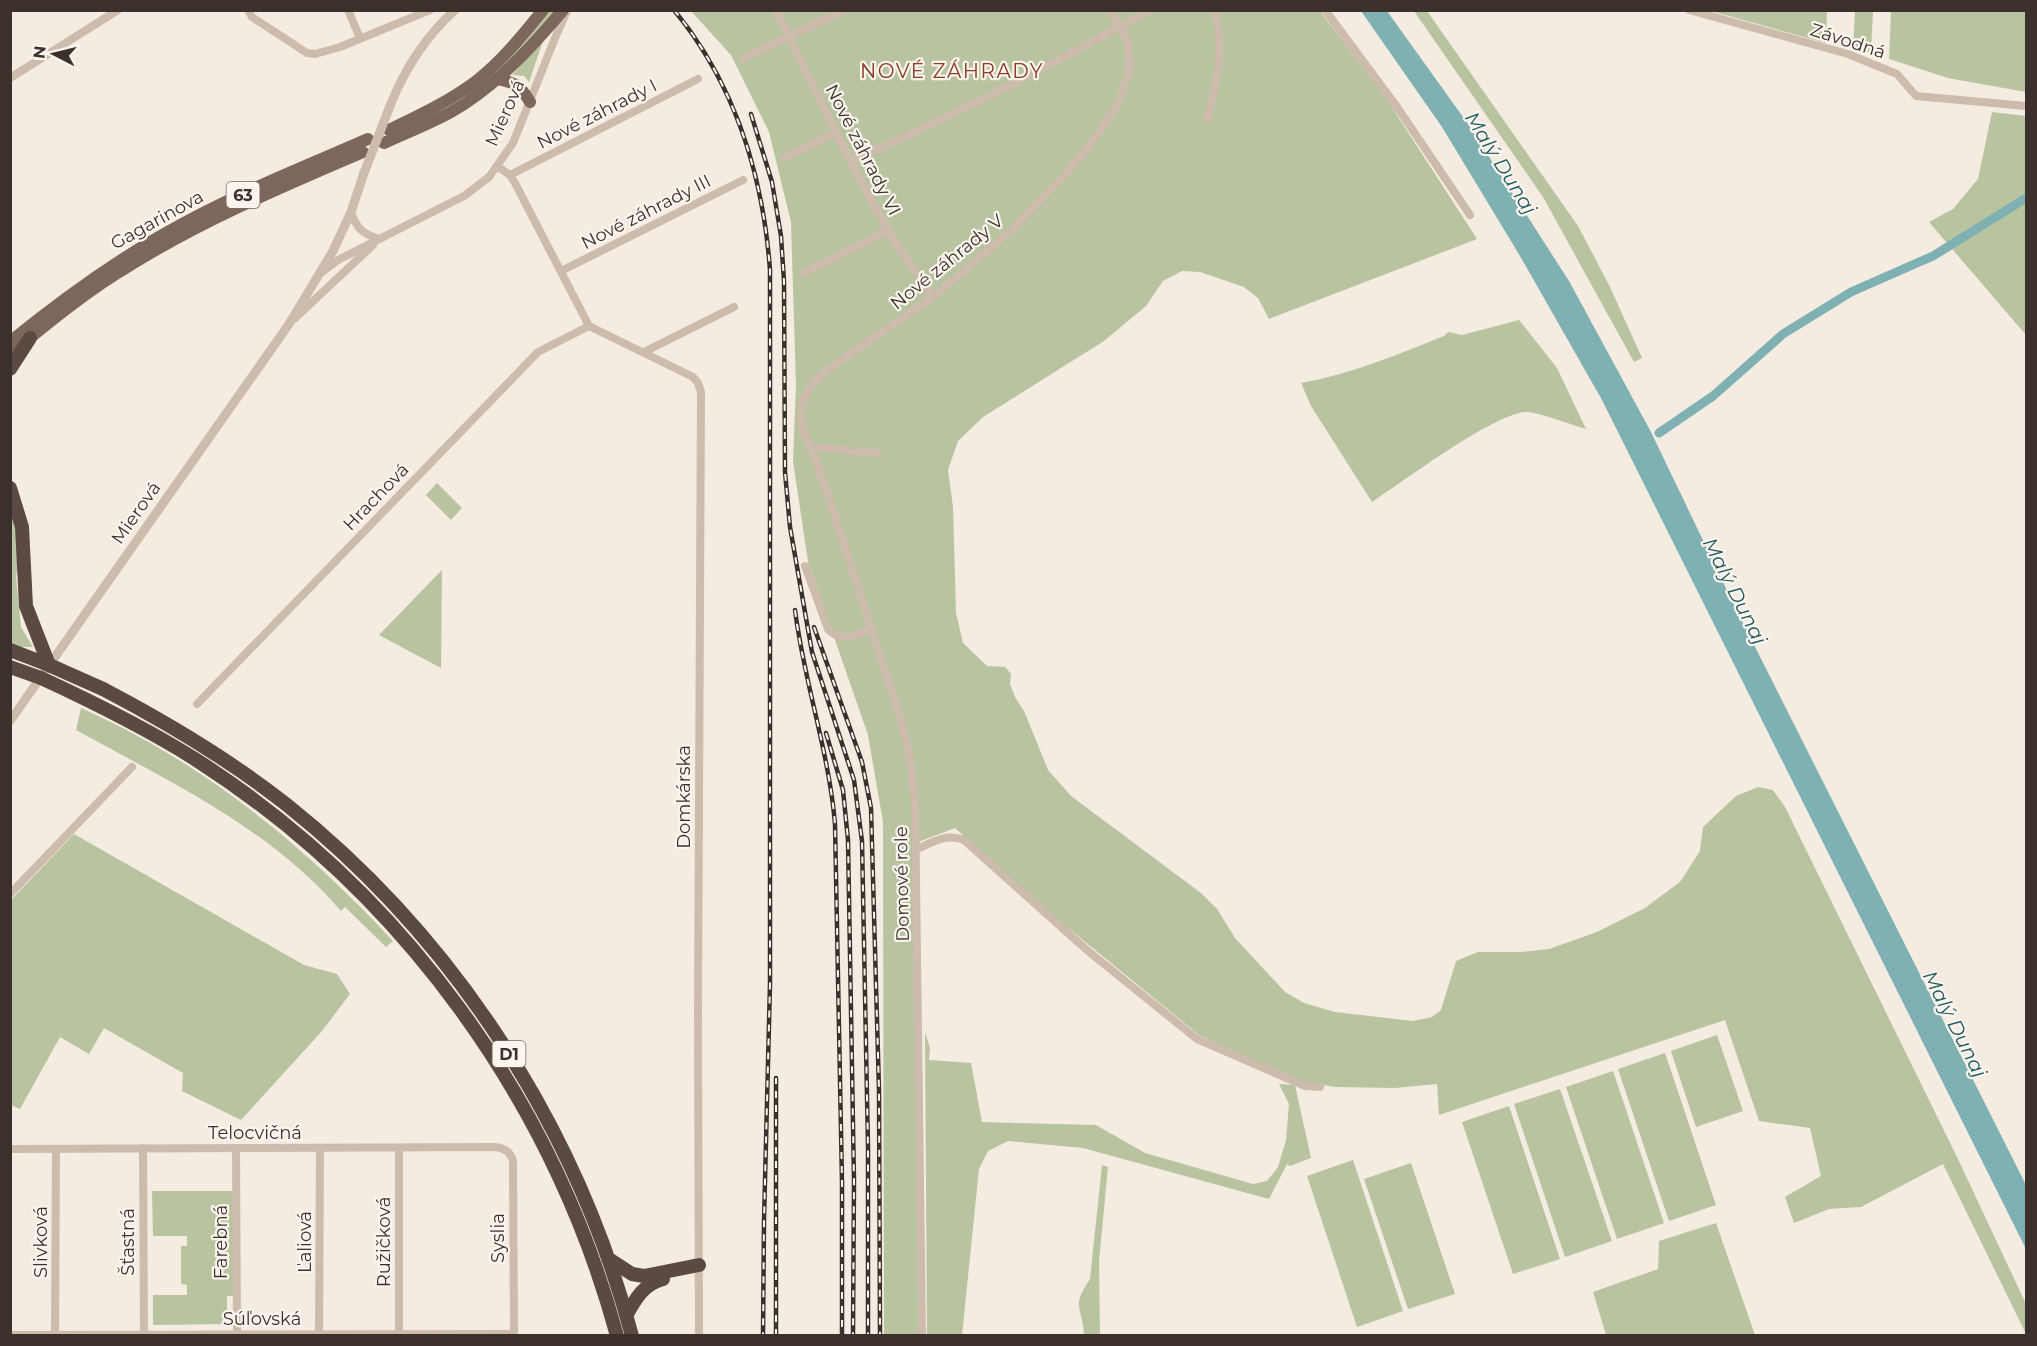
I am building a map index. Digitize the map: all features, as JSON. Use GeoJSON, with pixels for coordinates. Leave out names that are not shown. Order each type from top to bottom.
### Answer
{"type":"FeatureCollection","features":[{"type":"Feature","properties":{"kind":"highway"},"geometry":{"type":"LineString","coordinates":[[10,369],[30,338]]}},
{"type":"Feature","properties":{"kind":"highway"},"geometry":{"type":"LineString","coordinates":[[10,488],[22,526],[26,606],[49,665]]}},
{"type":"Feature","properties":{"kind":"highway","name":"D1"},"geometry":{"type":"LineString","coordinates":[[10,650],[103,689],[161,719],[196,741],[278,799],[324,836],[407,919],[443,960],[475,1002],[543,1110],[581,1186],[609,1259],[633,1335]]}},
{"type":"Feature","properties":{"kind":"highway","name":"D1"},"geometry":{"type":"LineString","coordinates":[[10,667],[97,704],[154,734],[197,760],[277,817],[359,890],[429,967],[488,1047],[549,1154],[596,1264],[617,1335]]}},
{"type":"Feature","properties":{"kind":"highway"},"geometry":{"type":"LineString","coordinates":[[10,675],[40,678]]}},
{"type":"Feature","properties":{"kind":"highway"},"geometry":{"type":"LineString","coordinates":[[609,1259],[632,1274],[644,1276],[699,1268]]}},
{"type":"Feature","properties":{"kind":"highway"},"geometry":{"type":"LineString","coordinates":[[627,1314],[636,1298],[647,1286],[657,1280],[699,1268]]}},
{"type":"Feature","properties":{"kind":"main road"},"geometry":{"type":"LineString","coordinates":[[388,130],[432,109],[476,81],[503,56],[543,10]]}},
{"type":"Feature","properties":{"kind":"main road"},"geometry":{"type":"LineString","coordinates":[[384,143],[450,112],[497,79],[525,53],[562,10]]}},
{"type":"Feature","properties":{"kind":"main road"},"geometry":{"type":"LineString","coordinates":[[497,79],[514,82],[523,90],[530,102]]}},
{"type":"Feature","properties":{"kind":"main road","name":"Gagarinova"},"geometry":{"type":"LineString","coordinates":[[10,342],[70,295],[184,223],[368,139]]}},
{"type":"Feature","properties":{"kind":"main road","name":"Gagarinova"},"geometry":{"type":"LineString","coordinates":[[10,354],[78,300],[121,270],[180,236],[241,205],[363,152]]}},
{"type":"Feature","properties":{"kind":"street"},"geometry":{"type":"LineString","coordinates":[[10,78],[118,10]]}},
{"type":"Feature","properties":{"kind":"street"},"geometry":{"type":"LineString","coordinates":[[248,10],[252,17],[307,53],[324,53],[430,10]]}},
{"type":"Feature","properties":{"kind":"street"},"geometry":{"type":"LineString","coordinates":[[348,10],[360,38]]}},
{"type":"Feature","properties":{"kind":"street","name":"Mierová"},"geometry":{"type":"LineString","coordinates":[[10,721],[289,324],[321,273],[351,212],[364,173],[404,74],[419,49],[455,10]]}},
{"type":"Feature","properties":{"kind":"street","name":"Mierová"},"geometry":{"type":"LineString","coordinates":[[321,273],[338,260],[464,196],[489,177],[513,143],[568,10]]}},
{"type":"Feature","properties":{"kind":"street","name":"Nové záhrady VI"},"geometry":{"type":"LineString","coordinates":[[776,10],[836,133],[888,231],[933,297]]}},
{"type":"Feature","properties":{"kind":"street"},"geometry":{"type":"LineString","coordinates":[[742,59],[845,10]]}},
{"type":"Feature","properties":{"kind":"street"},"geometry":{"type":"LineString","coordinates":[[1109,10],[1120,27]]}},
{"type":"Feature","properties":{"kind":"street"},"geometry":{"type":"LineString","coordinates":[[852,162],[990,96],[1152,10]]}},
{"type":"Feature","properties":{"kind":"street"},"geometry":{"type":"LineString","coordinates":[[1207,120],[1220,63],[1221,47],[1215,10]]}},
{"type":"Feature","properties":{"kind":"street"},"geometry":{"type":"LineString","coordinates":[[1325,10],[1397,107],[1470,215]]}},
{"type":"Feature","properties":{"kind":"street","name":"Závodná"},"geometry":{"type":"LineString","coordinates":[[1689,10],[1852,56],[1897,74],[1916,96],[2026,106]]}},
{"type":"Feature","properties":{"kind":"street","name":"Nové záhrady V"},"geometry":{"type":"LineString","coordinates":[[811,447],[802,428],[801,414],[802,403],[812,384],[823,373],[933,297],[1010,232],[1064,176],[1112,114],[1125,88],[1130,67],[1128,41],[1120,27]]}},
{"type":"Feature","properties":{"kind":"street","name":"Nové záhrady I"},"geometry":{"type":"LineString","coordinates":[[510,176],[698,79]]}},
{"type":"Feature","properties":{"kind":"street"},"geometry":{"type":"LineString","coordinates":[[784,158],[836,133]]}},
{"type":"Feature","properties":{"kind":"street"},"geometry":{"type":"LineString","coordinates":[[498,167],[510,176],[589,326]]}},
{"type":"Feature","properties":{"kind":"street","name":"Nové záhrady III"},"geometry":{"type":"LineString","coordinates":[[561,271],[743,180]]}},
{"type":"Feature","properties":{"kind":"street"},"geometry":{"type":"LineString","coordinates":[[351,212],[360,231],[379,239]]}},
{"type":"Feature","properties":{"kind":"street"},"geometry":{"type":"LineString","coordinates":[[802,274],[888,231]]}},
{"type":"Feature","properties":{"kind":"street","name":"Mierová"},"geometry":{"type":"LineString","coordinates":[[289,324],[379,239]]}},
{"type":"Feature","properties":{"kind":"street"},"geometry":{"type":"LineString","coordinates":[[644,352],[734,307]]}},
{"type":"Feature","properties":{"kind":"street","name":"Domkárska"},"geometry":{"type":"LineString","coordinates":[[589,326],[693,377],[701,392],[699,1335]]}},
{"type":"Feature","properties":{"kind":"street","name":"Hrachová"},"geometry":{"type":"LineString","coordinates":[[197,704],[538,352],[589,326]]}},
{"type":"Feature","properties":{"kind":"street"},"geometry":{"type":"LineString","coordinates":[[811,447],[878,453]]}},
{"type":"Feature","properties":{"kind":"street","name":"Domové role"},"geometry":{"type":"LineString","coordinates":[[811,447],[872,629],[909,752],[915,801],[917,849],[922,1335]]}},
{"type":"Feature","properties":{"kind":"street"},"geometry":{"type":"LineString","coordinates":[[805,566],[828,630],[836,637],[845,638],[872,629]]}},
{"type":"Feature","properties":{"kind":"street"},"geometry":{"type":"LineString","coordinates":[[10,894],[132,767]]}},
{"type":"Feature","properties":{"kind":"street"},"geometry":{"type":"LineString","coordinates":[[917,849],[941,838],[953,836],[964,840],[1088,951],[1197,1039],[1305,1086],[1320,1087]]}},
{"type":"Feature","properties":{"kind":"street","name":"Farebná"},"geometry":{"type":"LineString","coordinates":[[236,1148],[237,1335]]}},
{"type":"Feature","properties":{"kind":"street","name":"Ľaliová"},"geometry":{"type":"LineString","coordinates":[[320,1148],[320,1335]]}},
{"type":"Feature","properties":{"kind":"street","name":"Ružičková"},"geometry":{"type":"LineString","coordinates":[[399,1148],[399,1335]]}},
{"type":"Feature","properties":{"kind":"street","name":"Telocvičná"},"geometry":{"type":"LineString","coordinates":[[10,1149],[500,1148]]}},
{"type":"Feature","properties":{"kind":"street","name":"Syslia"},"geometry":{"type":"LineString","coordinates":[[500,1148],[509,1152],[513,1161],[514,1335]]}},
{"type":"Feature","properties":{"kind":"street","name":"Slivková"},"geometry":{"type":"LineString","coordinates":[[56,1149],[56,1335]]}},
{"type":"Feature","properties":{"kind":"street","name":"Šťastná"},"geometry":{"type":"LineString","coordinates":[[142,1149],[144,1332]]}},
{"type":"Feature","properties":{"kind":"street","name":"Súľovská"},"geometry":{"type":"LineString","coordinates":[[10,1335],[144,1332],[237,1335],[514,1335]]}},
{"type":"Feature","properties":{"kind":"green space"},"geometry":{"type":"Polygon","coordinates":[[[548,11],[556,11],[507,64],[492,74],[548,11]]]}},
{"type":"Feature","properties":{"kind":"green space"},"geometry":{"type":"Polygon","coordinates":[[[691,11],[1320,11],[1384,95],[1477,239],[1269,319],[1258,298],[1244,287],[1200,272],[1182,271],[1163,281],[1146,306],[1104,341],[983,417],[958,441],[948,470],[953,507],[956,613],[963,643],[987,666],[1005,667],[1011,674],[1010,684],[1015,697],[1024,711],[1048,770],[1071,796],[1201,893],[1217,909],[1235,938],[1285,992],[1304,1003],[1335,1012],[1413,1021],[1432,1017],[1441,1010],[1456,961],[1478,952],[1521,952],[1549,949],[1597,932],[1645,908],[1680,882],[1700,851],[1703,827],[1736,796],[1758,787],[1773,790],[1785,807],[1957,1157],[2026,1304],[2026,1334],[1943,1164],[1861,1207],[1829,1209],[1794,1223],[1785,1197],[1821,1176],[1810,1128],[1759,1121],[1725,1020],[1439,1115],[1437,1084],[1395,1088],[1336,1087],[1302,1082],[1199,1035],[1034,900],[955,828],[913,844],[920,1335],[884,1335],[883,822],[868,735],[808,562],[793,461],[796,386],[791,222],[769,132],[731,55],[691,11]]]}},
{"type":"Feature","properties":{"kind":"green space"},"geometry":{"type":"Polygon","coordinates":[[[1414,11],[1427,11],[1578,226],[1609,285],[1642,358],[1634,362],[1543,197],[1414,11]]]}},
{"type":"Feature","properties":{"kind":"green space"},"geometry":{"type":"Polygon","coordinates":[[[1711,11],[1827,11],[1826,43],[1711,11]]]}},
{"type":"Feature","properties":{"kind":"green space"},"geometry":{"type":"Polygon","coordinates":[[[1855,11],[1873,11],[1871,53],[1853,50],[1855,11]]]}},
{"type":"Feature","properties":{"kind":"green space"},"geometry":{"type":"Polygon","coordinates":[[[1891,11],[2026,11],[2026,92],[1948,78],[1889,59],[1891,11]]]}},
{"type":"Feature","properties":{"kind":"green space"},"geometry":{"type":"Polygon","coordinates":[[[543,41],[529,82],[524,76],[512,75],[543,41]]]}},
{"type":"Feature","properties":{"kind":"green space"},"geometry":{"type":"Polygon","coordinates":[[[1992,112],[2026,116],[2026,335],[1929,222],[1953,209],[1978,179],[1992,112]]]}},
{"type":"Feature","properties":{"kind":"green space"},"geometry":{"type":"Polygon","coordinates":[[[1519,320],[1557,368],[1586,429],[1534,413],[1514,415],[1473,435],[1372,502],[1311,406],[1301,383],[1338,375],[1374,363],[1444,336],[1448,332],[1462,335],[1519,320]]]}},
{"type":"Feature","properties":{"kind":"green space"},"geometry":{"type":"Polygon","coordinates":[[[437,483],[462,508],[451,520],[426,495],[437,483]]]}},
{"type":"Feature","properties":{"kind":"green space"},"geometry":{"type":"Polygon","coordinates":[[[10,505],[20,550],[16,577],[21,627],[33,647],[11,647],[10,505]]]}},
{"type":"Feature","properties":{"kind":"green space"},"geometry":{"type":"Polygon","coordinates":[[[442,570],[441,668],[379,635],[442,570]]]}},
{"type":"Feature","properties":{"kind":"green space"},"geometry":{"type":"Polygon","coordinates":[[[81,708],[168,754],[249,808],[323,871],[393,941],[386,947],[345,907],[341,911],[283,855],[251,831],[182,788],[76,730],[81,708]]]}},
{"type":"Feature","properties":{"kind":"green space"},"geometry":{"type":"Polygon","coordinates":[[[74,834],[304,965],[337,974],[350,994],[322,1031],[241,1120],[182,1091],[183,1073],[104,1028],[89,1054],[60,1037],[20,1109],[11,1105],[11,900],[74,834]]]}},
{"type":"Feature","properties":{"kind":"green space"},"geometry":{"type":"Polygon","coordinates":[[[925,1032],[930,1048],[929,1060],[971,1063],[982,1122],[1096,1125],[1145,1153],[1253,1184],[1267,1181],[1278,1167],[1286,1140],[1289,1104],[1279,1084],[1295,1085],[1311,1158],[1290,1166],[1287,1164],[1269,1199],[1083,1148],[1008,1141],[988,1151],[979,1169],[962,1335],[927,1335],[925,1032]]]}},
{"type":"Feature","properties":{"kind":"green space"},"geometry":{"type":"Polygon","coordinates":[[[1717,1035],[1743,1111],[1696,1127],[1671,1051],[1717,1035]]]}},
{"type":"Feature","properties":{"kind":"green space"},"geometry":{"type":"Polygon","coordinates":[[[1665,1053],[1716,1205],[1669,1221],[1618,1069],[1665,1053]]]}},
{"type":"Feature","properties":{"kind":"green space"},"geometry":{"type":"Polygon","coordinates":[[[1613,1071],[1664,1223],[1617,1239],[1566,1087],[1613,1071]]]}},
{"type":"Feature","properties":{"kind":"green space"},"geometry":{"type":"Polygon","coordinates":[[[1560,1089],[1612,1241],[1565,1257],[1514,1104],[1560,1089]]]}},
{"type":"Feature","properties":{"kind":"green space"},"geometry":{"type":"Polygon","coordinates":[[[1509,1106],[1560,1259],[1513,1274],[1462,1122],[1509,1106]]]}},
{"type":"Feature","properties":{"kind":"green space"},"geometry":{"type":"Polygon","coordinates":[[[1353,1160],[1403,1311],[1357,1327],[1307,1176],[1353,1160]]]}},
{"type":"Feature","properties":{"kind":"green space"},"geometry":{"type":"Polygon","coordinates":[[[1411,1163],[1455,1294],[1408,1309],[1364,1179],[1411,1163]]]}},
{"type":"Feature","properties":{"kind":"green space"},"geometry":{"type":"Polygon","coordinates":[[[1102,1165],[1108,1167],[1099,1261],[1100,1335],[1084,1335],[1079,1302],[1090,1279],[1102,1165]]]}},
{"type":"Feature","properties":{"kind":"green space"},"geometry":{"type":"Polygon","coordinates":[[[152,1191],[233,1191],[233,1296],[227,1296],[227,1324],[153,1325],[153,1295],[187,1295],[187,1285],[181,1284],[181,1246],[187,1246],[187,1236],[153,1236],[152,1191]]]}},
{"type":"Feature","properties":{"kind":"green space"},"geometry":{"type":"Polygon","coordinates":[[[1716,1223],[1755,1335],[1606,1335],[1593,1292],[1658,1269],[1659,1241],[1716,1223]]]}},
{"type":"Feature","properties":{"kind":"water"},"geometry":{"type":"Polygon","coordinates":[[[1361,11],[1387,11],[1468,124],[1569,281],[1651,432],[1735,607],[2026,1185],[2026,1249],[1602,400],[1520,256],[1442,127],[1361,11]]]}},
{"type":"Feature","properties":{"kind":"waterway"},"geometry":{"type":"LineString","coordinates":[[1659,433],[1713,396],[1783,334],[1851,292],[1933,256],[2026,198]]}},
{"type":"Feature","properties":{"kind":"railway"},"geometry":{"type":"LineString","coordinates":[[674,10],[714,69],[742,132],[761,200],[770,270],[770,984],[763,1336]]}},
{"type":"Feature","properties":{"kind":"railway"},"geometry":{"type":"LineString","coordinates":[[751,114],[772,182],[781,236],[784,281],[785,472],[790,527],[812,652],[854,780],[862,841],[868,1147],[868,1336]]}},
{"type":"Feature","properties":{"kind":"railway"},"geometry":{"type":"LineString","coordinates":[[795,610],[827,770],[835,824],[842,1182],[842,1336]]}},
{"type":"Feature","properties":{"kind":"railway"},"geometry":{"type":"LineString","coordinates":[[814,627],[862,762],[871,808],[879,1090],[880,1336]]}},
{"type":"Feature","properties":{"kind":"railway"},"geometry":{"type":"LineString","coordinates":[[826,733],[843,790],[848,840],[854,1181],[853,1336]]}},
{"type":"Feature","properties":{"kind":"railway"},"geometry":{"type":"LineString","coordinates":[[776,1078],[776,1336]]}},
{"type":"Feature","properties":{"kind":"district","name":"NOVÉ ZÁHRADY"},"geometry":{"type":"Point","coordinates":[952,71]}},
{"type":"Feature","properties":{"kind":"water label","name":"Malý Dunaj"},"geometry":{"type":"Point","coordinates":[1501,163]}},
{"type":"Feature","properties":{"kind":"water label","name":"Malý Dunaj"},"geometry":{"type":"Point","coordinates":[1735,591]}},
{"type":"Feature","properties":{"kind":"water label","name":"Malý Dunaj"},"geometry":{"type":"Point","coordinates":[1955,1024]}}]}
